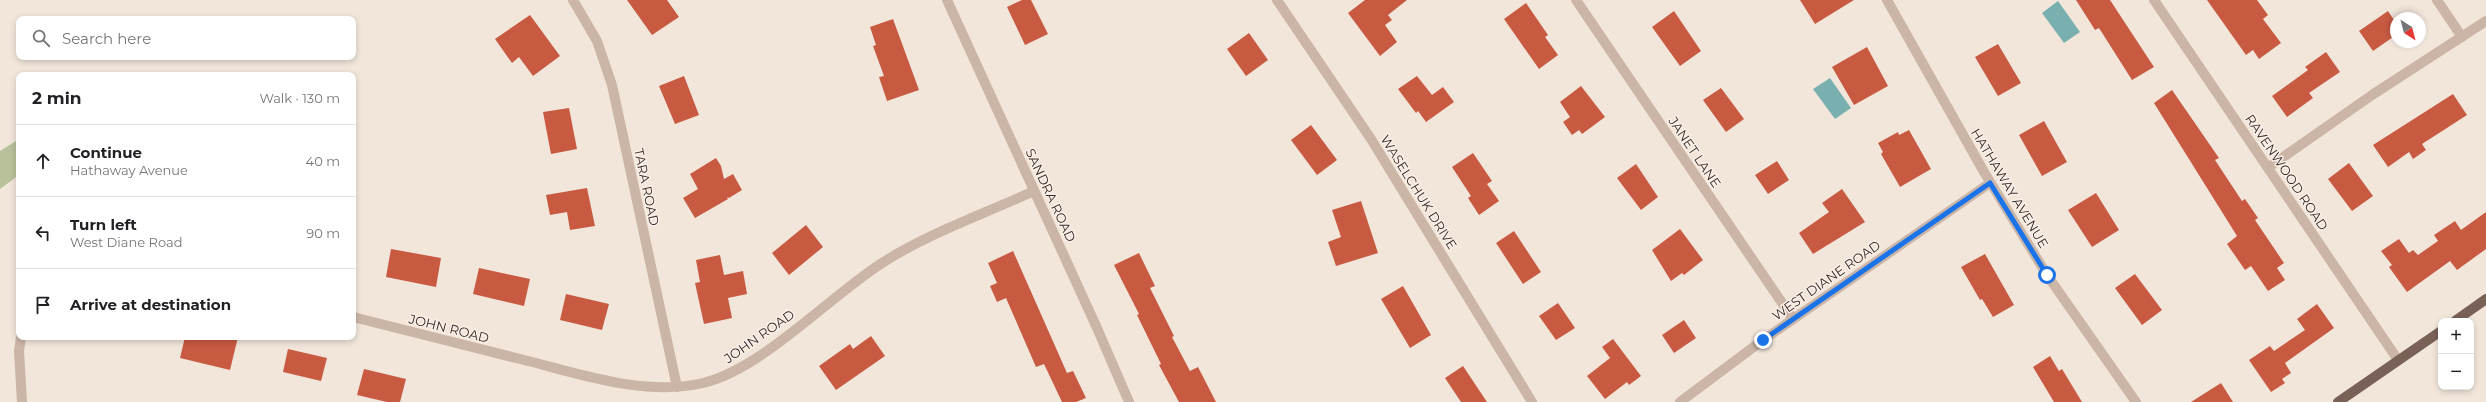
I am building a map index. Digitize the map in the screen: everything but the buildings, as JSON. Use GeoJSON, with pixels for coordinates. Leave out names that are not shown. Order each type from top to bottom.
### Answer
{"type":"FeatureCollection","features":[{"type":"Feature","properties":{"kind":"main road"},"geometry":{"type":"LineString","coordinates":[[2459,318],[2486,299]]}},
{"type":"Feature","properties":{"kind":"main road"},"geometry":{"type":"LineString","coordinates":[[2338,402],[2438,333]]}},
{"type":"Feature","properties":{"kind":"street","name":"TARA ROAD"},"geometry":{"type":"LineString","coordinates":[[573,0],[597,40],[612,85],[677,387]]}},
{"type":"Feature","properties":{"kind":"street","name":"SANDRA ROAD"},"geometry":{"type":"LineString","coordinates":[[947,0],[1129,402]]}},
{"type":"Feature","properties":{"kind":"street","name":"WASELCHUK DRIVE"},"geometry":{"type":"LineString","coordinates":[[1278,0],[1375,145],[1532,402]]}},
{"type":"Feature","properties":{"kind":"street","name":"JANET LANE"},"geometry":{"type":"LineString","coordinates":[[1576,0],[1793,319]]}},
{"type":"Feature","properties":{"kind":"street","name":"HATHAWAY AVENUE"},"geometry":{"type":"LineString","coordinates":[[1887,0],[1990,183],[2064,301],[2136,402]]}},
{"type":"Feature","properties":{"kind":"street","name":"RAVENWOOD ROAD"},"geometry":{"type":"LineString","coordinates":[[2154,0],[2269,167],[2398,360]]}},
{"type":"Feature","properties":{"kind":"street"},"geometry":{"type":"LineString","coordinates":[[2437,0],[2462,37]]}},
{"type":"Feature","properties":{"kind":"street"},"geometry":{"type":"LineString","coordinates":[[2269,167],[2372,95],[2486,21]]}},
{"type":"Feature","properties":{"kind":"street","name":"WEST DIANE ROAD"},"geometry":{"type":"LineString","coordinates":[[1680,402],[1793,319],[1990,183]]}},
{"type":"Feature","properties":{"kind":"street","name":"JOHN ROAD"},"geometry":{"type":"LineString","coordinates":[[356,318],[591,376],[656,388],[704,383],[744,365],[884,262],[935,235],[1034,191]]}},
{"type":"Feature","properties":{"kind":"street"},"geometry":{"type":"LineString","coordinates":[[21,340],[19,351],[22,402]]}},
{"type":"Feature","properties":{"kind":"green space"},"geometry":{"type":"Polygon","coordinates":[[[16,141],[16,177],[0,189],[0,151],[16,141]]]}},
{"type":"Feature","properties":{"kind":"water"},"geometry":{"type":"Polygon","coordinates":[[[2058,1],[2080,32],[2064,43],[2042,13],[2058,1]]]}},
{"type":"Feature","properties":{"kind":"water"},"geometry":{"type":"Polygon","coordinates":[[[1830,78],[1851,108],[1835,119],[1813,89],[1830,78]]]}},
{"type":"Feature","properties":{"kind":"route"},"geometry":{"type":"LineString","coordinates":[[1763,340],[1990,183],[2047,275]]}}]}
